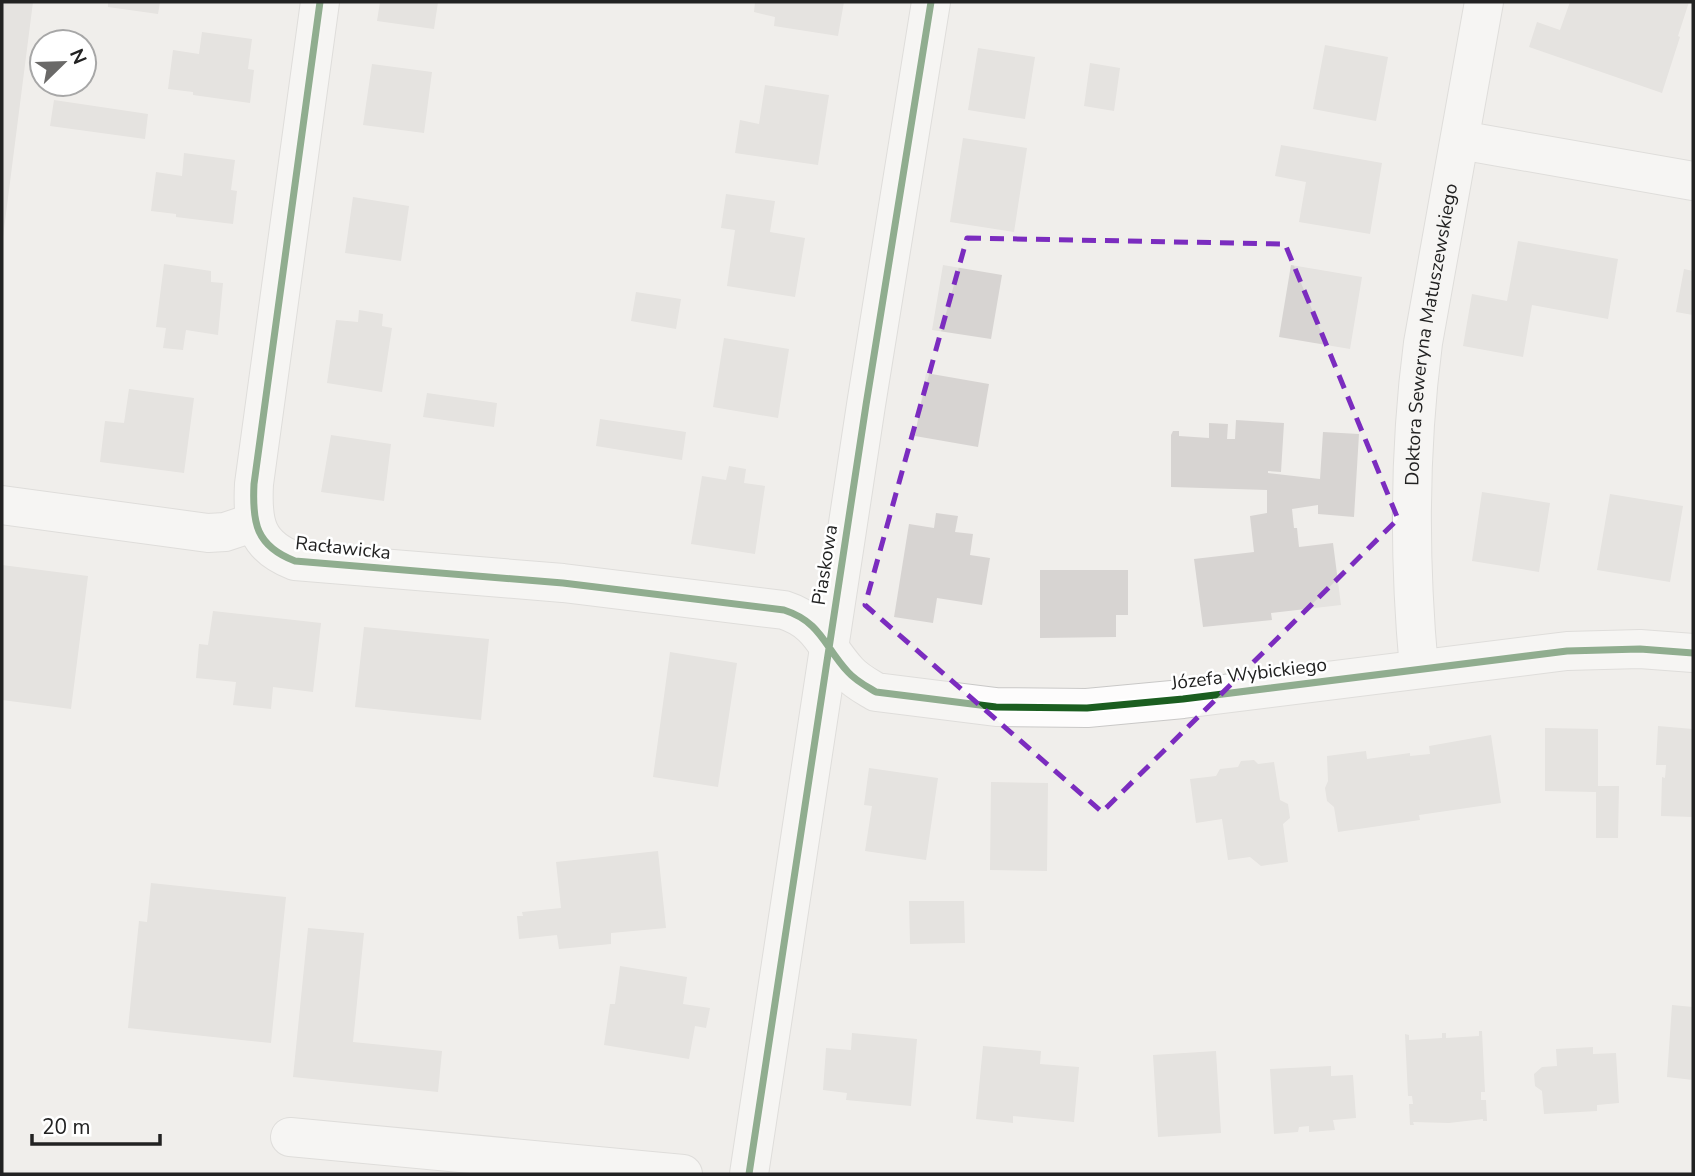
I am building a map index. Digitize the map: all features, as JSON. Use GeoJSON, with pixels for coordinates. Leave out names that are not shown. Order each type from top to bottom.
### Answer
{"type":"FeatureCollection","features":[{"type":"Feature","properties":{"kind":"street"},"geometry":{"type":"LineString","coordinates":[[2,506],[208,533],[225,532],[255,522],[252,510],[254,484],[320,2]]}},
{"type":"Feature","properties":{"kind":"street","name":"Piaskowa"},"geometry":{"type":"LineString","coordinates":[[749,1174],[829,645],[931,2]]}},
{"type":"Feature","properties":{"kind":"street","name":"Doktora Seweryna Matuszewskiego"},"geometry":{"type":"LineString","coordinates":[[1419,669],[1414,602],[1413,487],[1417,384],[1484,2]]}},
{"type":"Feature","properties":{"kind":"street"},"geometry":{"type":"LineString","coordinates":[[1460,140],[1693,181]]}},
{"type":"Feature","properties":{"kind":"street","name":"Racławicka"},"geometry":{"type":"LineString","coordinates":[[255,522],[267,545],[279,555],[295,562],[563,583],[771,607],[804,618],[820,632],[829,645]]}},
{"type":"Feature","properties":{"kind":"street","name":"Józefa Wybickiego"},"geometry":{"type":"LineString","coordinates":[[829,645],[848,672],[876,692],[996,707],[1052,709],[1134,704],[1567,651],[1640,649],[1693,653]]}},
{"type":"Feature","properties":{"kind":"street"},"geometry":{"type":"LineString","coordinates":[[290,1137],[683,1174]]}},
{"type":"Feature","properties":{"kind":"highlighted area"},"geometry":{"type":"Polygon","coordinates":[[[967,238],[1285,244],[1398,519],[1102,812],[865,605],[967,238]]]}},
{"type":"Feature","properties":{"kind":"building"},"geometry":{"type":"Polygon","coordinates":[[[2,2],[33,2],[28,28],[2,237],[2,2]]]}},
{"type":"Feature","properties":{"kind":"building"},"geometry":{"type":"Polygon","coordinates":[[[108,2],[160,2],[158,14],[108,7],[108,2]]]}},
{"type":"Feature","properties":{"kind":"building"},"geometry":{"type":"Polygon","coordinates":[[[380,2],[438,2],[434,29],[377,21],[380,2]]]}},
{"type":"Feature","properties":{"kind":"building"},"geometry":{"type":"Polygon","coordinates":[[[755,2],[844,2],[838,36],[774,26],[775,17],[754,12],[755,2]]]}},
{"type":"Feature","properties":{"kind":"building"},"geometry":{"type":"Polygon","coordinates":[[[1570,2],[1689,2],[1662,93],[1529,47],[1537,22],[1560,30],[1570,2]]]}},
{"type":"Feature","properties":{"kind":"building"},"geometry":{"type":"Polygon","coordinates":[[[202,32],[252,39],[248,69],[254,70],[250,103],[168,89],[173,50],[199,54],[202,32]]]}},
{"type":"Feature","properties":{"kind":"building"},"geometry":{"type":"Polygon","coordinates":[[[1325,45],[1388,57],[1376,121],[1313,109],[1325,45]]]}},
{"type":"Feature","properties":{"kind":"building"},"geometry":{"type":"Polygon","coordinates":[[[978,48],[1035,57],[1025,119],[968,110],[978,48]]]}},
{"type":"Feature","properties":{"kind":"building"},"geometry":{"type":"Polygon","coordinates":[[[1090,63],[1120,68],[1114,111],[1084,106],[1090,63]]]}},
{"type":"Feature","properties":{"kind":"building"},"geometry":{"type":"Polygon","coordinates":[[[372,64],[432,72],[424,133],[363,125],[372,64]]]}},
{"type":"Feature","properties":{"kind":"building"},"geometry":{"type":"Polygon","coordinates":[[[765,85],[829,95],[818,165],[735,153],[740,120],[759,124],[765,85]]]}},
{"type":"Feature","properties":{"kind":"building"},"geometry":{"type":"Polygon","coordinates":[[[54,100],[148,114],[145,139],[50,126],[54,100]]]}},
{"type":"Feature","properties":{"kind":"building"},"geometry":{"type":"Polygon","coordinates":[[[963,138],[1027,148],[1014,232],[950,222],[963,138]]]}},
{"type":"Feature","properties":{"kind":"building"},"geometry":{"type":"Polygon","coordinates":[[[1281,145],[1382,163],[1370,234],[1299,222],[1306,182],[1275,176],[1281,145]]]}},
{"type":"Feature","properties":{"kind":"building"},"geometry":{"type":"Polygon","coordinates":[[[184,153],[235,160],[231,190],[237,191],[233,224],[151,211],[156,172],[182,176],[184,153]]]}},
{"type":"Feature","properties":{"kind":"building"},"geometry":{"type":"Polygon","coordinates":[[[726,194],[775,201],[770,232],[805,238],[795,297],[727,286],[735,230],[721,228],[726,194]]]}},
{"type":"Feature","properties":{"kind":"building"},"geometry":{"type":"Polygon","coordinates":[[[353,197],[409,206],[401,261],[345,253],[353,197]]]}},
{"type":"Feature","properties":{"kind":"building"},"geometry":{"type":"Polygon","coordinates":[[[1518,241],[1618,259],[1608,319],[1532,305],[1523,357],[1463,346],[1472,294],[1507,301],[1518,241]]]}},
{"type":"Feature","properties":{"kind":"building"},"geometry":{"type":"Polygon","coordinates":[[[164,264],[211,271],[211,282],[223,283],[218,335],[186,330],[183,350],[163,348],[166,328],[156,327],[164,264]]]}},
{"type":"Feature","properties":{"kind":"building"},"geometry":{"type":"Polygon","coordinates":[[[943,265],[1002,275],[991,339],[932,330],[943,265]]]}},
{"type":"Feature","properties":{"kind":"building"},"geometry":{"type":"Polygon","coordinates":[[[1291,265],[1362,277],[1350,349],[1279,337],[1291,265]]]}},
{"type":"Feature","properties":{"kind":"building"},"geometry":{"type":"Polygon","coordinates":[[[1684,269],[1693,271],[1693,315],[1676,312],[1684,269]]]}},
{"type":"Feature","properties":{"kind":"building"},"geometry":{"type":"Polygon","coordinates":[[[636,292],[681,299],[676,329],[631,321],[636,292]]]}},
{"type":"Feature","properties":{"kind":"building"},"geometry":{"type":"Polygon","coordinates":[[[359,310],[383,314],[382,326],[392,328],[382,392],[327,383],[336,320],[358,322],[359,310]]]}},
{"type":"Feature","properties":{"kind":"building"},"geometry":{"type":"Polygon","coordinates":[[[724,338],[789,349],[778,418],[713,407],[724,338]]]}},
{"type":"Feature","properties":{"kind":"building"},"geometry":{"type":"Polygon","coordinates":[[[926,373],[989,384],[978,447],[915,436],[926,373]]]}},
{"type":"Feature","properties":{"kind":"building"},"geometry":{"type":"Polygon","coordinates":[[[129,389],[194,398],[184,473],[100,462],[105,421],[124,423],[129,389]]]}},
{"type":"Feature","properties":{"kind":"building"},"geometry":{"type":"Polygon","coordinates":[[[427,393],[497,403],[494,427],[423,417],[427,393]]]}},
{"type":"Feature","properties":{"kind":"building"},"geometry":{"type":"Polygon","coordinates":[[[600,419],[686,432],[682,460],[596,446],[600,419]]]}},
{"type":"Feature","properties":{"kind":"building"},"geometry":{"type":"Polygon","coordinates":[[[1236,420],[1284,423],[1281,472],[1268,473],[1320,479],[1323,432],[1359,434],[1354,517],[1318,514],[1318,505],[1292,509],[1299,547],[1333,543],[1341,605],[1271,613],[1272,620],[1203,627],[1194,559],[1254,552],[1250,516],[1267,513],[1267,490],[1171,487],[1171,435],[1173,431],[1179,431],[1179,436],[1209,438],[1209,423],[1228,424],[1227,439],[1235,439],[1236,420]]]}},
{"type":"Feature","properties":{"kind":"building"},"geometry":{"type":"Polygon","coordinates":[[[331,435],[391,444],[384,501],[321,492],[331,435]]]}},
{"type":"Feature","properties":{"kind":"building"},"geometry":{"type":"Polygon","coordinates":[[[729,466],[746,469],[744,483],[765,486],[755,554],[691,544],[702,476],[726,480],[729,466]]]}},
{"type":"Feature","properties":{"kind":"building"},"geometry":{"type":"Polygon","coordinates":[[[1482,492],[1550,503],[1539,572],[1472,561],[1482,492]]]}},
{"type":"Feature","properties":{"kind":"building"},"geometry":{"type":"Polygon","coordinates":[[[1610,494],[1683,506],[1670,582],[1597,570],[1610,494]]]}},
{"type":"Feature","properties":{"kind":"building"},"geometry":{"type":"Polygon","coordinates":[[[936,513],[958,516],[955,532],[973,534],[970,555],[990,558],[982,605],[937,598],[933,623],[894,617],[909,524],[934,528],[936,513]]]}},
{"type":"Feature","properties":{"kind":"building"},"geometry":{"type":"Polygon","coordinates":[[[2,565],[88,576],[71,709],[2,700],[2,565]]]}},
{"type":"Feature","properties":{"kind":"building"},"geometry":{"type":"Polygon","coordinates":[[[1040,570],[1128,570],[1128,615],[1116,615],[1116,637],[1040,638],[1040,570]]]}},
{"type":"Feature","properties":{"kind":"building"},"geometry":{"type":"Polygon","coordinates":[[[213,611],[321,623],[313,692],[273,687],[271,709],[233,705],[236,682],[196,678],[199,644],[208,645],[213,611]]]}},
{"type":"Feature","properties":{"kind":"building"},"geometry":{"type":"Polygon","coordinates":[[[364,627],[489,639],[481,720],[355,707],[364,627]]]}},
{"type":"Feature","properties":{"kind":"building"},"geometry":{"type":"Polygon","coordinates":[[[670,652],[737,663],[718,787],[653,777],[670,652]]]}},
{"type":"Feature","properties":{"kind":"building"},"geometry":{"type":"Polygon","coordinates":[[[1658,726],[1693,729],[1693,817],[1661,816],[1662,777],[1665,778],[1666,765],[1656,765],[1658,726]]]}},
{"type":"Feature","properties":{"kind":"building"},"geometry":{"type":"Polygon","coordinates":[[[1545,728],[1598,729],[1598,786],[1619,786],[1618,838],[1596,838],[1596,792],[1545,791],[1545,728]]]}},
{"type":"Feature","properties":{"kind":"building"},"geometry":{"type":"Polygon","coordinates":[[[1491,735],[1501,803],[1419,815],[1420,820],[1338,832],[1334,807],[1327,801],[1325,788],[1328,781],[1327,756],[1366,751],[1367,759],[1410,753],[1410,756],[1430,754],[1429,746],[1491,735]]]}},
{"type":"Feature","properties":{"kind":"building"},"geometry":{"type":"Polygon","coordinates":[[[1254,760],[1258,764],[1274,762],[1280,800],[1288,804],[1290,818],[1283,824],[1288,862],[1261,866],[1250,857],[1228,860],[1222,819],[1196,823],[1190,779],[1216,776],[1220,769],[1238,767],[1241,761],[1254,760]]]}},
{"type":"Feature","properties":{"kind":"building"},"geometry":{"type":"Polygon","coordinates":[[[869,768],[938,778],[926,860],[865,851],[872,806],[864,805],[869,768]]]}},
{"type":"Feature","properties":{"kind":"building"},"geometry":{"type":"Polygon","coordinates":[[[991,782],[1048,783],[1047,871],[990,870],[991,782]]]}},
{"type":"Feature","properties":{"kind":"building"},"geometry":{"type":"Polygon","coordinates":[[[658,851],[666,928],[611,933],[611,944],[559,949],[557,935],[519,939],[517,916],[523,916],[522,912],[561,908],[556,862],[658,851]]]}},
{"type":"Feature","properties":{"kind":"building"},"geometry":{"type":"Polygon","coordinates":[[[151,883],[286,897],[271,1043],[128,1028],[139,921],[147,922],[151,883]]]}},
{"type":"Feature","properties":{"kind":"building"},"geometry":{"type":"Polygon","coordinates":[[[909,901],[964,901],[965,943],[910,944],[909,901]]]}},
{"type":"Feature","properties":{"kind":"building"},"geometry":{"type":"Polygon","coordinates":[[[308,928],[364,933],[353,1042],[442,1051],[438,1092],[293,1077],[308,928]]]}},
{"type":"Feature","properties":{"kind":"building"},"geometry":{"type":"Polygon","coordinates":[[[620,966],[687,977],[683,1004],[710,1008],[706,1028],[695,1026],[689,1059],[604,1045],[610,1004],[615,1004],[620,966]]]}},
{"type":"Feature","properties":{"kind":"building"},"geometry":{"type":"Polygon","coordinates":[[[1672,1005],[1693,1007],[1693,1080],[1667,1077],[1672,1005]]]}},
{"type":"Feature","properties":{"kind":"building"},"geometry":{"type":"Polygon","coordinates":[[[1479,1031],[1482,1031],[1485,1092],[1481,1092],[1481,1100],[1486,1100],[1487,1121],[1413,1122],[1414,1125],[1410,1125],[1409,1104],[1413,1104],[1412,1096],[1408,1096],[1405,1034],[1409,1035],[1409,1040],[1442,1038],[1442,1033],[1446,1033],[1446,1038],[1479,1036],[1479,1031]]]}},
{"type":"Feature","properties":{"kind":"building"},"geometry":{"type":"Polygon","coordinates":[[[852,1033],[917,1039],[911,1106],[846,1100],[847,1093],[823,1090],[826,1048],[851,1050],[852,1033]]]}},
{"type":"Feature","properties":{"kind":"building"},"geometry":{"type":"Polygon","coordinates":[[[983,1046],[1041,1051],[1040,1064],[1079,1067],[1074,1122],[1013,1116],[1013,1123],[976,1119],[983,1046]]]}},
{"type":"Feature","properties":{"kind":"building"},"geometry":{"type":"Polygon","coordinates":[[[1593,1047],[1593,1054],[1616,1053],[1619,1103],[1597,1105],[1597,1111],[1544,1114],[1542,1091],[1535,1086],[1534,1074],[1542,1067],[1557,1066],[1556,1049],[1593,1047]]]}},
{"type":"Feature","properties":{"kind":"building"},"geometry":{"type":"Polygon","coordinates":[[[1216,1051],[1221,1133],[1158,1137],[1153,1055],[1216,1051]]]}},
{"type":"Feature","properties":{"kind":"building"},"geometry":{"type":"Polygon","coordinates":[[[1331,1066],[1331,1076],[1353,1075],[1356,1118],[1333,1120],[1335,1130],[1309,1132],[1309,1126],[1299,1127],[1298,1132],[1274,1134],[1270,1069],[1331,1066]]]}},
{"type":"Feature","properties":{"kind":"cycle path"},"geometry":{"type":"LineString","coordinates":[[320,2],[254,484],[254,510],[259,531],[264,540],[282,555],[295,561],[563,583],[784,610],[814,628],[851,675],[876,692],[996,707],[1087,708],[1183,699],[1567,651],[1640,649],[1693,653]]}},
{"type":"Feature","properties":{"kind":"cycle path"},"geometry":{"type":"LineString","coordinates":[[749,1174],[866,405],[931,2]]}}]}
